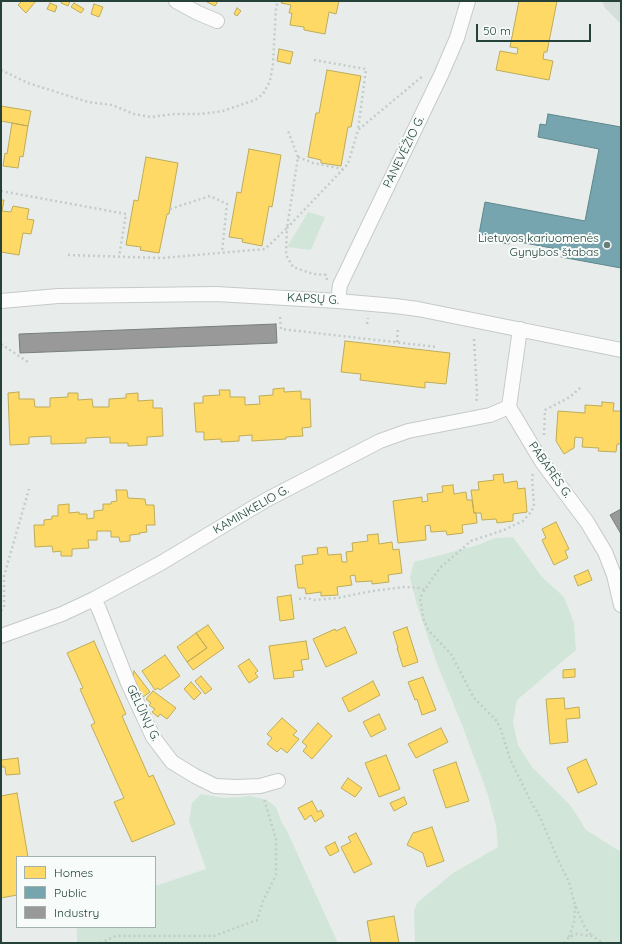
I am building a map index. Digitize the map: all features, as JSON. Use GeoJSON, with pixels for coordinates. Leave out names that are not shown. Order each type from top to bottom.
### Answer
{"type":"FeatureCollection","features":[{"type":"Feature","properties":{"kind":"street"},"geometry":{"type":"LineString","coordinates":[[176,1],[217,21]]}},
{"type":"Feature","properties":{"kind":"street","name":"PANEVĖŽIO G."},"geometry":{"type":"LineString","coordinates":[[338,301],[340,285],[347,269],[441,75],[456,38],[468,1]]}},
{"type":"Feature","properties":{"kind":"street","name":"KAPSŲ G."},"geometry":{"type":"LineString","coordinates":[[1,301],[58,296],[209,294],[338,301],[395,306],[520,329],[621,350]]}},
{"type":"Feature","properties":{"kind":"street"},"geometry":{"type":"LineString","coordinates":[[508,407],[520,329]]}},
{"type":"Feature","properties":{"kind":"street","name":"KAMINKELIO G."},"geometry":{"type":"LineString","coordinates":[[1,636],[62,614],[94,599],[161,563],[266,500],[380,441],[408,431],[490,415],[508,407]]}},
{"type":"Feature","properties":{"kind":"street","name":"PABARĖS G."},"geometry":{"type":"LineString","coordinates":[[508,407],[542,462],[587,522],[605,552],[614,575],[621,605]]}},
{"type":"Feature","properties":{"kind":"street","name":"GĖLŪNŲ G."},"geometry":{"type":"LineString","coordinates":[[94,599],[128,683],[152,737],[172,762],[215,786],[260,786],[278,781]]}},
{"type":"Feature","properties":{"kind":"path"},"geometry":{"type":"LineString","coordinates":[[1,70],[28,83],[88,102],[112,105],[134,114],[151,117],[174,114],[202,114],[223,111],[255,100],[263,94],[270,81],[273,64],[276,7],[278,1]]}},
{"type":"Feature","properties":{"kind":"path"},"geometry":{"type":"LineString","coordinates":[[68,255],[162,258],[265,249],[348,164],[358,130],[366,69],[314,60]]}},
{"type":"Feature","properties":{"kind":"path"},"geometry":{"type":"LineString","coordinates":[[358,130],[428,72],[441,75]]}},
{"type":"Feature","properties":{"kind":"path"},"geometry":{"type":"LineString","coordinates":[[288,131],[298,157],[287,228],[286,254],[293,267],[313,274],[326,275],[328,284]]}},
{"type":"Feature","properties":{"kind":"path"},"geometry":{"type":"LineString","coordinates":[[298,157],[313,163],[343,169]]}},
{"type":"Feature","properties":{"kind":"path"},"geometry":{"type":"LineString","coordinates":[[1,191],[126,214],[119,257]]}},
{"type":"Feature","properties":{"kind":"path"},"geometry":{"type":"LineString","coordinates":[[170,209],[210,196],[227,204],[222,252]]}},
{"type":"Feature","properties":{"kind":"path"},"geometry":{"type":"LineString","coordinates":[[280,317],[281,329],[438,347]]}},
{"type":"Feature","properties":{"kind":"path"},"geometry":{"type":"LineString","coordinates":[[397,342],[398,327]]}},
{"type":"Feature","properties":{"kind":"path"},"geometry":{"type":"LineString","coordinates":[[474,339],[477,394],[475,417]]}},
{"type":"Feature","properties":{"kind":"path"},"geometry":{"type":"LineString","coordinates":[[1,344],[28,362]]}},
{"type":"Feature","properties":{"kind":"path"},"geometry":{"type":"LineString","coordinates":[[581,387],[570,397],[545,410],[542,462],[535,467],[532,477],[534,506],[531,512],[523,521],[504,530],[471,541],[441,567],[420,598],[424,621],[429,631],[451,654],[474,698],[495,719],[500,727],[510,759],[541,819],[569,882],[575,904],[585,928],[592,936],[604,943]]}},
{"type":"Feature","properties":{"kind":"path"},"geometry":{"type":"LineString","coordinates":[[1,611],[4,607],[4,576],[29,489]]}},
{"type":"Feature","properties":{"kind":"path"},"geometry":{"type":"LineString","coordinates":[[299,599],[306,598],[314,600],[337,598],[404,587],[421,588],[424,590]]}},
{"type":"Feature","properties":{"kind":"path"},"geometry":{"type":"LineString","coordinates":[[100,943],[116,936],[214,936],[257,920],[263,901],[276,875],[276,838],[260,786]]}},
{"type":"Feature","properties":{"kind":"path"},"geometry":{"type":"LineString","coordinates":[[564,943],[569,937],[574,922],[575,904]]}},
{"type":"Feature","properties":{"kind":"path"},"geometry":{"type":"LineString","coordinates":[[569,937],[577,934],[592,936]]}},
{"type":"Feature","properties":{"kind":"shaded area"},"geometry":{"type":"Polygon","coordinates":[[[602,1],[621,1],[621,24],[605,8],[602,1]]]}},
{"type":"Feature","properties":{"kind":"green space"},"geometry":{"type":"Polygon","coordinates":[[[308,212],[325,217],[311,250],[287,247],[308,212]]]}},
{"type":"Feature","properties":{"kind":"green space"},"geometry":{"type":"Polygon","coordinates":[[[513,537],[542,577],[564,597],[574,623],[576,650],[517,700],[513,722],[518,745],[532,767],[571,806],[586,830],[621,852],[621,943],[415,943],[414,911],[417,903],[453,873],[498,847],[496,826],[488,795],[436,661],[417,605],[410,578],[414,562],[478,545],[495,538],[513,537]]]}},
{"type":"Feature","properties":{"kind":"green space"},"geometry":{"type":"Polygon","coordinates":[[[201,794],[224,798],[251,796],[267,800],[276,807],[281,821],[287,831],[338,943],[77,943],[77,928],[156,928],[156,886],[206,869],[189,821],[192,803],[201,794]]]}},
{"type":"Feature","properties":{"kind":"building: Homes"},"geometry":{"type":"Polygon","coordinates":[[[22,1],[36,1],[26,13],[18,5],[22,1]]]}},
{"type":"Feature","properties":{"kind":"building: Homes"},"geometry":{"type":"Polygon","coordinates":[[[62,1],[70,1],[68,6],[61,3],[62,1]]]}},
{"type":"Feature","properties":{"kind":"building: Homes"},"geometry":{"type":"Polygon","coordinates":[[[205,1],[218,1],[215,6],[205,1]]]}},
{"type":"Feature","properties":{"kind":"building: Homes"},"geometry":{"type":"Polygon","coordinates":[[[282,1],[339,1],[336,14],[329,12],[325,34],[304,30],[304,27],[290,25],[292,13],[289,13],[291,5],[281,3],[282,1]]]}},
{"type":"Feature","properties":{"kind":"building: Homes"},"geometry":{"type":"Polygon","coordinates":[[[519,1],[557,1],[547,52],[544,52],[543,59],[553,61],[549,80],[496,70],[500,51],[517,54],[518,48],[510,47],[519,1]]]}},
{"type":"Feature","properties":{"kind":"building: Homes"},"geometry":{"type":"Polygon","coordinates":[[[50,3],[57,6],[55,12],[47,9],[50,3]]]}},
{"type":"Feature","properties":{"kind":"building: Homes"},"geometry":{"type":"Polygon","coordinates":[[[74,3],[84,9],[81,13],[71,7],[74,3]]]}},
{"type":"Feature","properties":{"kind":"building: Homes"},"geometry":{"type":"Polygon","coordinates":[[[94,4],[103,7],[99,17],[91,14],[94,4]]]}},
{"type":"Feature","properties":{"kind":"building: Homes"},"geometry":{"type":"Polygon","coordinates":[[[237,8],[241,11],[237,16],[234,14],[237,8]]]}},
{"type":"Feature","properties":{"kind":"building: Homes"},"geometry":{"type":"Polygon","coordinates":[[[279,49],[293,52],[290,64],[277,61],[279,49]]]}},
{"type":"Feature","properties":{"kind":"building: Homes"},"geometry":{"type":"Polygon","coordinates":[[[327,70],[361,76],[351,127],[348,127],[341,166],[321,163],[321,160],[308,157],[316,113],[319,113],[327,70]]]}},
{"type":"Feature","properties":{"kind":"building: Homes"},"geometry":{"type":"Polygon","coordinates":[[[1,106],[31,111],[28,126],[1,121],[1,106]]]}},
{"type":"Feature","properties":{"kind":"building: Homes"},"geometry":{"type":"Polygon","coordinates":[[[12,123],[28,126],[23,157],[20,156],[18,168],[3,166],[5,153],[7,154],[12,123]]]}},
{"type":"Feature","properties":{"kind":"building: Homes"},"geometry":{"type":"Polygon","coordinates":[[[249,149],[281,155],[272,207],[269,206],[262,246],[242,242],[243,239],[229,237],[237,192],[241,193],[249,149]]]}},
{"type":"Feature","properties":{"kind":"building: Homes"},"geometry":{"type":"Polygon","coordinates":[[[146,157],[178,163],[169,214],[167,214],[159,253],[140,250],[141,247],[126,245],[134,200],[138,201],[146,157]]]}},
{"type":"Feature","properties":{"kind":"building: Homes"},"geometry":{"type":"Polygon","coordinates":[[[1,200],[4,200],[2,211],[11,212],[13,206],[29,209],[27,219],[34,220],[31,234],[23,233],[19,255],[1,252],[1,200]]]}},
{"type":"Feature","properties":{"kind":"building: Homes"},"geometry":{"type":"Polygon","coordinates":[[[345,341],[450,353],[446,384],[425,382],[425,388],[360,380],[361,374],[341,372],[345,341]]]}},
{"type":"Feature","properties":{"kind":"building: Homes"},"geometry":{"type":"Polygon","coordinates":[[[284,388],[284,392],[301,391],[301,399],[310,399],[311,427],[302,428],[303,436],[286,437],[286,439],[252,441],[252,435],[239,436],[239,441],[221,442],[221,439],[204,440],[204,432],[196,432],[194,403],[203,403],[203,396],[220,395],[219,390],[230,390],[230,397],[245,397],[245,405],[260,404],[259,396],[273,395],[273,389],[284,388]]]}},
{"type":"Feature","properties":{"kind":"building: Homes"},"geometry":{"type":"Polygon","coordinates":[[[19,392],[19,399],[34,399],[35,407],[50,407],[50,398],[68,397],[68,393],[78,393],[78,400],[92,399],[93,407],[109,407],[109,399],[126,398],[126,394],[138,393],[138,401],[153,400],[153,408],[162,408],[163,436],[147,437],[147,445],[128,446],[128,443],[110,443],[110,437],[86,438],[86,443],[51,444],[51,436],[29,437],[29,444],[10,445],[8,393],[19,392]]]}},
{"type":"Feature","properties":{"kind":"building: Homes"},"geometry":{"type":"Polygon","coordinates":[[[602,402],[614,403],[613,411],[621,411],[621,444],[617,444],[616,452],[598,451],[599,448],[582,447],[583,438],[575,437],[574,448],[564,454],[556,441],[558,411],[585,413],[585,405],[602,406],[602,402]]]}},
{"type":"Feature","properties":{"kind":"building: Homes"},"geometry":{"type":"Polygon","coordinates":[[[503,474],[504,483],[517,481],[518,489],[525,488],[527,512],[513,514],[513,521],[497,523],[496,519],[482,520],[481,513],[474,513],[471,490],[479,490],[478,482],[494,480],[493,475],[503,474]]]}},
{"type":"Feature","properties":{"kind":"building: Homes"},"geometry":{"type":"Polygon","coordinates":[[[453,485],[454,494],[466,492],[467,500],[472,500],[477,523],[462,525],[463,533],[447,535],[446,531],[431,532],[430,525],[425,526],[426,540],[398,543],[393,501],[422,497],[422,502],[428,501],[427,494],[443,492],[442,486],[453,485]]]}},
{"type":"Feature","properties":{"kind":"building: Homes"},"geometry":{"type":"Polygon","coordinates":[[[116,490],[127,490],[128,498],[145,499],[146,505],[154,505],[155,525],[146,525],[147,532],[130,535],[130,541],[120,542],[119,537],[111,537],[111,531],[97,531],[97,540],[88,540],[89,548],[72,549],[72,556],[61,556],[61,551],[53,552],[52,546],[35,547],[34,525],[44,525],[44,520],[52,519],[52,516],[58,516],[58,505],[69,504],[69,513],[79,512],[79,514],[87,514],[87,519],[94,518],[94,511],[103,510],[103,504],[111,504],[111,502],[117,501],[116,490]]]}},
{"type":"Feature","properties":{"kind":"building: Homes"},"geometry":{"type":"Polygon","coordinates":[[[556,522],[569,549],[565,551],[568,558],[554,565],[542,540],[546,538],[542,529],[556,522]]]}},
{"type":"Feature","properties":{"kind":"building: Homes"},"geometry":{"type":"Polygon","coordinates":[[[378,534],[379,544],[392,542],[393,550],[399,549],[402,573],[388,575],[389,582],[372,584],[372,581],[356,582],[355,575],[350,576],[352,585],[337,587],[338,595],[321,596],[321,592],[306,594],[305,588],[298,588],[295,565],[303,564],[302,556],[318,554],[317,548],[327,547],[328,555],[341,554],[342,562],[347,562],[346,552],[353,551],[352,543],[368,541],[367,535],[378,534]]]}},
{"type":"Feature","properties":{"kind":"building: Homes"},"geometry":{"type":"Polygon","coordinates":[[[588,570],[592,580],[578,586],[574,576],[588,570]]]}},
{"type":"Feature","properties":{"kind":"building: Homes"},"geometry":{"type":"Polygon","coordinates":[[[291,595],[294,619],[280,621],[277,597],[291,595]]]}},
{"type":"Feature","properties":{"kind":"building: Homes"},"geometry":{"type":"Polygon","coordinates":[[[208,625],[224,648],[193,670],[187,662],[207,648],[196,633],[208,625]]]}},
{"type":"Feature","properties":{"kind":"building: Homes"},"geometry":{"type":"Polygon","coordinates":[[[345,627],[357,653],[326,667],[313,639],[335,629],[336,631],[345,627]]]}},
{"type":"Feature","properties":{"kind":"building: Homes"},"geometry":{"type":"Polygon","coordinates":[[[407,627],[418,662],[403,667],[393,632],[407,627]]]}},
{"type":"Feature","properties":{"kind":"building: Homes"},"geometry":{"type":"Polygon","coordinates":[[[196,633],[207,648],[187,662],[177,647],[196,633]]]}},
{"type":"Feature","properties":{"kind":"building: Homes"},"geometry":{"type":"Polygon","coordinates":[[[94,641],[126,714],[122,716],[149,777],[153,775],[175,824],[132,842],[114,802],[124,798],[91,725],[95,723],[80,689],[83,688],[67,653],[94,641]]]}},
{"type":"Feature","properties":{"kind":"building: Homes"},"geometry":{"type":"Polygon","coordinates":[[[306,641],[309,659],[301,660],[303,670],[293,671],[294,677],[274,679],[269,646],[306,641]]]}},
{"type":"Feature","properties":{"kind":"building: Homes"},"geometry":{"type":"Polygon","coordinates":[[[165,655],[180,676],[160,690],[158,688],[155,690],[142,671],[165,655]]]}},
{"type":"Feature","properties":{"kind":"building: Homes"},"geometry":{"type":"Polygon","coordinates":[[[249,659],[258,671],[255,673],[258,677],[249,683],[238,666],[249,659]]]}},
{"type":"Feature","properties":{"kind":"building: Homes"},"geometry":{"type":"Polygon","coordinates":[[[575,669],[575,677],[563,678],[563,670],[575,669]]]}},
{"type":"Feature","properties":{"kind":"building: Homes"},"geometry":{"type":"Polygon","coordinates":[[[134,671],[150,692],[143,697],[133,677],[134,671]]]}},
{"type":"Feature","properties":{"kind":"building: Homes"},"geometry":{"type":"Polygon","coordinates":[[[201,676],[212,689],[205,694],[195,681],[201,676]]]}},
{"type":"Feature","properties":{"kind":"building: Homes"},"geometry":{"type":"Polygon","coordinates":[[[423,677],[436,710],[422,715],[417,699],[415,700],[408,682],[423,677]]]}},
{"type":"Feature","properties":{"kind":"building: Homes"},"geometry":{"type":"Polygon","coordinates":[[[373,681],[380,695],[349,712],[342,698],[373,681]]]}},
{"type":"Feature","properties":{"kind":"building: Homes"},"geometry":{"type":"Polygon","coordinates":[[[191,682],[201,693],[194,700],[184,689],[191,682]]]}},
{"type":"Feature","properties":{"kind":"building: Homes"},"geometry":{"type":"Polygon","coordinates":[[[153,691],[176,708],[167,719],[160,714],[158,717],[152,712],[155,709],[149,705],[151,703],[146,699],[153,691]]]}},
{"type":"Feature","properties":{"kind":"building: Homes"},"geometry":{"type":"Polygon","coordinates":[[[564,698],[565,709],[579,707],[580,718],[566,719],[568,742],[550,744],[546,699],[564,698]]]}},
{"type":"Feature","properties":{"kind":"building: Homes"},"geometry":{"type":"Polygon","coordinates":[[[379,714],[386,729],[371,737],[363,722],[379,714]]]}},
{"type":"Feature","properties":{"kind":"building: Homes"},"geometry":{"type":"Polygon","coordinates":[[[282,718],[297,731],[293,735],[299,739],[287,753],[281,748],[277,752],[267,744],[272,738],[267,734],[282,718]]]}},
{"type":"Feature","properties":{"kind":"building: Homes"},"geometry":{"type":"Polygon","coordinates":[[[318,723],[332,736],[312,759],[303,751],[307,746],[302,742],[318,723]]]}},
{"type":"Feature","properties":{"kind":"building: Homes"},"geometry":{"type":"Polygon","coordinates":[[[441,728],[448,742],[416,758],[408,744],[441,728]]]}},
{"type":"Feature","properties":{"kind":"building: Homes"},"geometry":{"type":"Polygon","coordinates":[[[386,755],[400,789],[379,797],[365,763],[386,755]]]}},
{"type":"Feature","properties":{"kind":"building: Homes"},"geometry":{"type":"Polygon","coordinates":[[[18,758],[20,774],[6,775],[5,767],[2,767],[1,760],[18,758]]]}},
{"type":"Feature","properties":{"kind":"building: Homes"},"geometry":{"type":"Polygon","coordinates":[[[586,759],[597,784],[578,793],[567,768],[586,759]]]}},
{"type":"Feature","properties":{"kind":"building: Homes"},"geometry":{"type":"Polygon","coordinates":[[[456,762],[469,801],[446,808],[433,770],[456,762]]]}},
{"type":"Feature","properties":{"kind":"building: Homes"},"geometry":{"type":"Polygon","coordinates":[[[348,778],[362,788],[355,797],[341,788],[348,778]]]}},
{"type":"Feature","properties":{"kind":"building: Homes"},"geometry":{"type":"Polygon","coordinates":[[[17,793],[28,856],[16,856],[16,895],[1,898],[1,796],[17,793]]]}},
{"type":"Feature","properties":{"kind":"building: Homes"},"geometry":{"type":"Polygon","coordinates":[[[404,797],[407,804],[394,811],[390,803],[404,797]]]}},
{"type":"Feature","properties":{"kind":"building: Homes"},"geometry":{"type":"Polygon","coordinates":[[[312,801],[318,812],[321,810],[324,816],[315,822],[311,815],[305,820],[298,808],[312,801]]]}},
{"type":"Feature","properties":{"kind":"building: Homes"},"geometry":{"type":"Polygon","coordinates":[[[432,827],[444,861],[427,867],[423,853],[407,845],[413,833],[432,827]]]}},
{"type":"Feature","properties":{"kind":"building: Homes"},"geometry":{"type":"Polygon","coordinates":[[[356,833],[372,864],[354,873],[341,847],[351,842],[348,837],[356,833]]]}},
{"type":"Feature","properties":{"kind":"building: Homes"},"geometry":{"type":"Polygon","coordinates":[[[335,842],[339,851],[330,856],[325,847],[335,842]]]}},
{"type":"Feature","properties":{"kind":"building: Homes"},"geometry":{"type":"Polygon","coordinates":[[[394,916],[399,943],[371,943],[367,921],[394,916]]]}},
{"type":"Feature","properties":{"kind":"building: Public"},"geometry":{"type":"Polygon","coordinates":[[[548,114],[621,127],[621,268],[561,257],[562,250],[509,240],[509,244],[498,242],[499,238],[479,234],[485,202],[585,221],[599,149],[538,137],[540,124],[546,125],[548,114]]]}},
{"type":"Feature","properties":{"kind":"building: Industry"},"geometry":{"type":"Polygon","coordinates":[[[276,324],[277,343],[20,353],[19,334],[276,324]]]}},
{"type":"Feature","properties":{"kind":"building: Industry"},"geometry":{"type":"Polygon","coordinates":[[[621,509],[621,534],[610,515],[621,509]]]}},
{"type":"Feature","properties":{"kind":"place","name":"Lietuvos kariuomenės Gynybos štabas"},"geometry":{"type":"Point","coordinates":[607,245]}}]}
